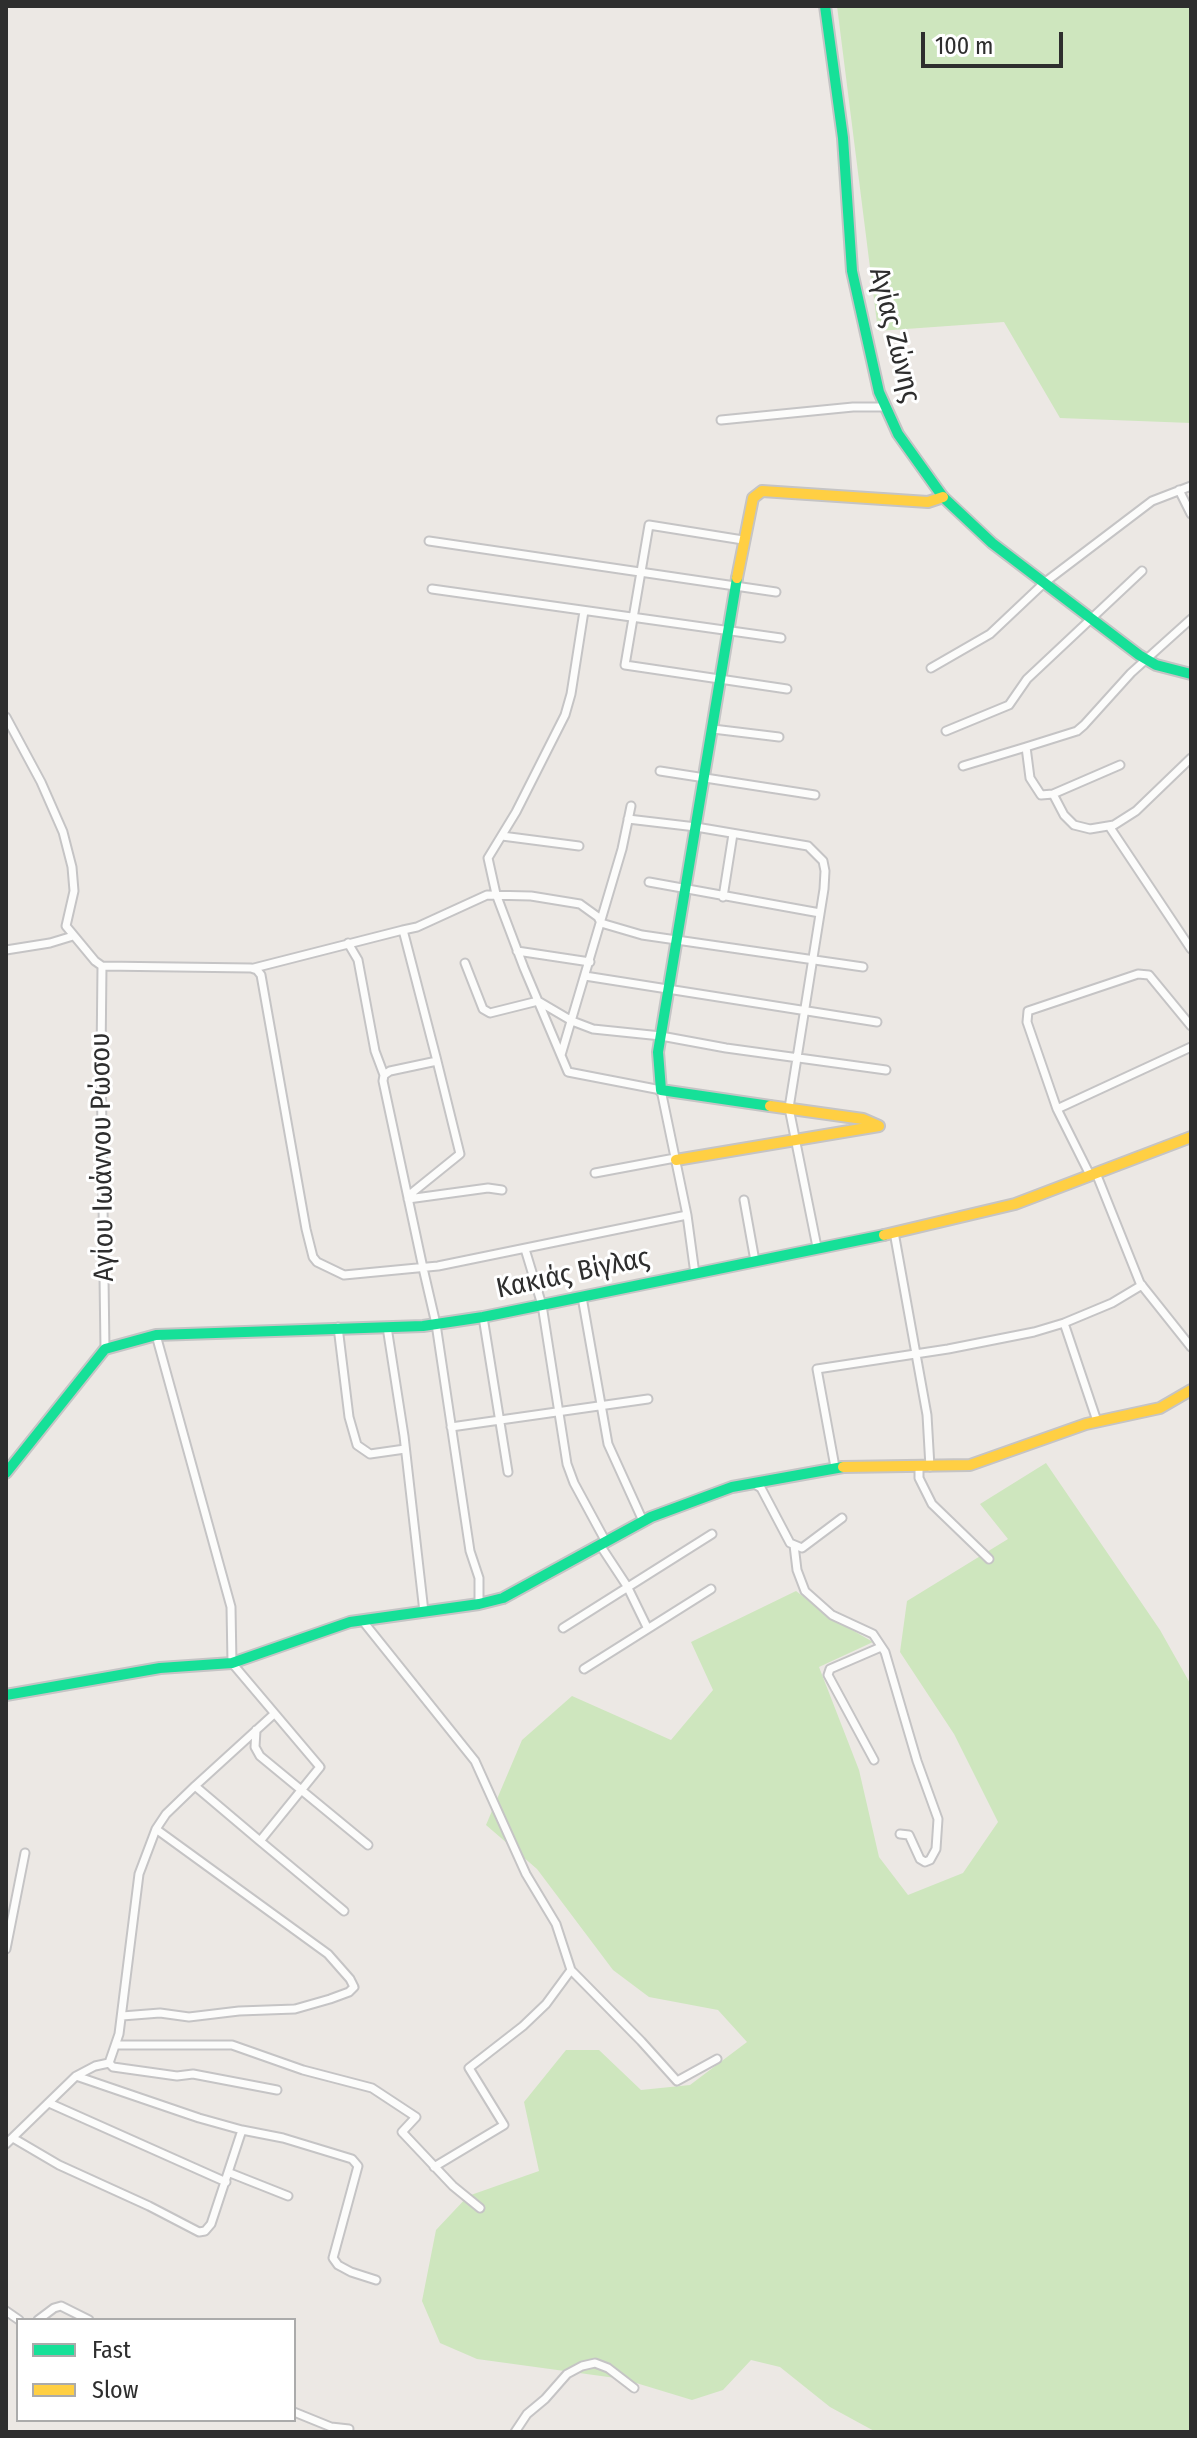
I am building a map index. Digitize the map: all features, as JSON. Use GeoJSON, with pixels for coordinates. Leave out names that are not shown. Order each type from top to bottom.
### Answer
{"type":"FeatureCollection","features":[{"type":"Feature","properties":{"kind":"street","name":"Αγίας Ζώνης"},"geometry":{"type":"LineString","coordinates":[[825,6],[843,138],[852,271],[884,407],[898,434],[943,497],[967,522],[1146,659],[1156,665],[1191,674]]}},
{"type":"Feature","properties":{"kind":"street"},"geometry":{"type":"LineString","coordinates":[[721,420],[853,407],[884,407]]}},
{"type":"Feature","properties":{"kind":"street"},"geometry":{"type":"LineString","coordinates":[[931,668],[990,634],[1044,583],[1152,501],[1191,486]]}},
{"type":"Feature","properties":{"kind":"street"},"geometry":{"type":"LineString","coordinates":[[1179,490],[1191,514]]}},
{"type":"Feature","properties":{"kind":"street"},"geometry":{"type":"LineString","coordinates":[[695,1274],[687,1215],[661,1090],[658,1052],[743,540],[753,498],[762,491],[928,502],[943,497]]}},
{"type":"Feature","properties":{"kind":"street"},"geometry":{"type":"LineString","coordinates":[[743,540],[649,525],[625,665],[787,689]]}},
{"type":"Feature","properties":{"kind":"street"},"geometry":{"type":"LineString","coordinates":[[429,541],[776,592]]}},
{"type":"Feature","properties":{"kind":"street"},"geometry":{"type":"LineString","coordinates":[[946,731],[1009,705],[1027,679],[1142,571]]}},
{"type":"Feature","properties":{"kind":"street"},"geometry":{"type":"LineString","coordinates":[[432,589],[781,638]]}},
{"type":"Feature","properties":{"kind":"street"},"geometry":{"type":"LineString","coordinates":[[584,611],[565,715],[488,858],[496,894],[517,951],[568,1072],[661,1090],[863,1119],[879,1126],[595,1173]]}},
{"type":"Feature","properties":{"kind":"street"},"geometry":{"type":"LineString","coordinates":[[963,766],[1077,731],[1146,659],[1190,621]]}},
{"type":"Feature","properties":{"kind":"street"},"geometry":{"type":"LineString","coordinates":[[6,717],[41,782],[63,832],[72,867],[74,891],[66,926],[102,966],[254,968],[417,927],[480,898],[496,894],[580,904],[598,917],[601,923],[642,935],[863,967]]}},
{"type":"Feature","properties":{"kind":"street"},"geometry":{"type":"LineString","coordinates":[[713,729],[779,737]]}},
{"type":"Feature","properties":{"kind":"street"},"geometry":{"type":"LineString","coordinates":[[1026,747],[1030,778],[1041,795],[1053,794],[1120,765]]}},
{"type":"Feature","properties":{"kind":"street"},"geometry":{"type":"LineString","coordinates":[[1053,794],[1064,815],[1074,825],[1090,829],[1109,826],[1136,811],[1191,758]]}},
{"type":"Feature","properties":{"kind":"street"},"geometry":{"type":"LineString","coordinates":[[660,771],[815,795]]}},
{"type":"Feature","properties":{"kind":"street"},"geometry":{"type":"LineString","coordinates":[[561,1055],[601,923],[631,806]]}},
{"type":"Feature","properties":{"kind":"street"},"geometry":{"type":"LineString","coordinates":[[628,819],[808,846],[817,853],[825,871],[789,1108],[817,1247]]}},
{"type":"Feature","properties":{"kind":"street"},"geometry":{"type":"LineString","coordinates":[[1109,826],[1191,949]]}},
{"type":"Feature","properties":{"kind":"street"},"geometry":{"type":"LineString","coordinates":[[723,897],[733,834]]}},
{"type":"Feature","properties":{"kind":"street"},"geometry":{"type":"LineString","coordinates":[[502,836],[579,846]]}},
{"type":"Feature","properties":{"kind":"street"},"geometry":{"type":"LineString","coordinates":[[649,882],[820,913]]}},
{"type":"Feature","properties":{"kind":"street"},"geometry":{"type":"LineString","coordinates":[[403,930],[460,1154],[408,1198]]}},
{"type":"Feature","properties":{"kind":"street"},"geometry":{"type":"LineString","coordinates":[[6,950],[73,936]]}},
{"type":"Feature","properties":{"kind":"street"},"geometry":{"type":"LineString","coordinates":[[348,943],[358,960],[375,1051],[384,1075],[436,1324],[470,1551],[479,1578],[479,1604]]}},
{"type":"Feature","properties":{"kind":"street"},"geometry":{"type":"LineString","coordinates":[[517,951],[590,962]]}},
{"type":"Feature","properties":{"kind":"street"},"geometry":{"type":"LineString","coordinates":[[465,963],[483,1009],[490,1013],[538,1001],[593,1029],[661,1036],[886,1070]]}},
{"type":"Feature","properties":{"kind":"street","name":"Αγίου Ιωάννου Ρώσου"},"geometry":{"type":"LineString","coordinates":[[102,966],[105,1349]]}},
{"type":"Feature","properties":{"kind":"street"},"geometry":{"type":"LineString","coordinates":[[254,968],[261,975],[293,1163],[313,1257],[317,1262],[344,1275],[423,1268],[687,1215]]}},
{"type":"Feature","properties":{"kind":"street"},"geometry":{"type":"LineString","coordinates":[[1191,1026],[1149,975],[1138,974],[1028,1011],[1027,1022],[1057,1109],[1093,1174],[1142,1285],[1191,1347]]}},
{"type":"Feature","properties":{"kind":"street"},"geometry":{"type":"LineString","coordinates":[[585,976],[877,1022]]}},
{"type":"Feature","properties":{"kind":"street"},"geometry":{"type":"LineString","coordinates":[[1057,1109],[1191,1047]]}},
{"type":"Feature","properties":{"kind":"street"},"geometry":{"type":"LineString","coordinates":[[384,1075],[437,1061]]}},
{"type":"Feature","properties":{"kind":"street","name":"Κακιάς Βίγλας"},"geometry":{"type":"LineString","coordinates":[[105,1349],[156,1335],[387,1327],[483,1317],[950,1221],[1015,1204],[1191,1137]]}},
{"type":"Feature","properties":{"kind":"street"},"geometry":{"type":"LineString","coordinates":[[408,1198],[488,1188],[502,1190]]}},
{"type":"Feature","properties":{"kind":"street"},"geometry":{"type":"LineString","coordinates":[[744,1200],[755,1261]]}},
{"type":"Feature","properties":{"kind":"street"},"geometry":{"type":"LineString","coordinates":[[894,1232],[927,1415],[924,1467],[919,1478],[932,1504],[989,1559]]}},
{"type":"Feature","properties":{"kind":"street"},"geometry":{"type":"LineString","coordinates":[[525,1249],[542,1305],[567,1464],[603,1543],[647,1627]]}},
{"type":"Feature","properties":{"kind":"street"},"geometry":{"type":"LineString","coordinates":[[835,1467],[817,1369],[990,1342],[1064,1323],[1112,1303],[1142,1285]]}},
{"type":"Feature","properties":{"kind":"street"},"geometry":{"type":"LineString","coordinates":[[582,1297],[608,1444],[643,1521]]}},
{"type":"Feature","properties":{"kind":"street"},"geometry":{"type":"LineString","coordinates":[[483,1317],[508,1472]]}},
{"type":"Feature","properties":{"kind":"street"},"geometry":{"type":"LineString","coordinates":[[1064,1323],[1097,1421]]}},
{"type":"Feature","properties":{"kind":"street"},"geometry":{"type":"LineString","coordinates":[[338,1327],[349,1417],[357,1445],[370,1454],[405,1449]]}},
{"type":"Feature","properties":{"kind":"street"},"geometry":{"type":"LineString","coordinates":[[387,1327],[424,1612]]}},
{"type":"Feature","properties":{"kind":"street"},"geometry":{"type":"LineString","coordinates":[[156,1335],[231,1607],[232,1663],[320,1767],[260,1841]]}},
{"type":"Feature","properties":{"kind":"street"},"geometry":{"type":"LineString","coordinates":[[6,1473],[105,1349]]}},
{"type":"Feature","properties":{"kind":"street"},"geometry":{"type":"LineString","coordinates":[[6,1695],[160,1668],[232,1663],[350,1622],[503,1598],[643,1521],[705,1497],[753,1483],[835,1467],[970,1465],[1097,1421],[1160,1408],[1191,1390]]}},
{"type":"Feature","properties":{"kind":"street"},"geometry":{"type":"LineString","coordinates":[[451,1427],[648,1399]]}},
{"type":"Feature","properties":{"kind":"street"},"geometry":{"type":"LineString","coordinates":[[753,1483],[761,1488],[790,1543],[794,1545],[802,1548],[842,1518]]}},
{"type":"Feature","properties":{"kind":"street"},"geometry":{"type":"LineString","coordinates":[[563,1628],[712,1534]]}},
{"type":"Feature","properties":{"kind":"street"},"geometry":{"type":"LineString","coordinates":[[794,1545],[797,1570],[805,1591],[832,1615],[873,1634],[885,1652],[917,1761],[938,1819],[936,1849],[930,1860],[925,1862],[920,1859],[909,1835],[900,1834]]}},
{"type":"Feature","properties":{"kind":"street"},"geometry":{"type":"LineString","coordinates":[[584,1669],[711,1589]]}},
{"type":"Feature","properties":{"kind":"street"},"geometry":{"type":"LineString","coordinates":[[362,1620],[475,1761],[526,1874],[556,1924],[571,1970],[677,2081],[717,2059]]}},
{"type":"Feature","properties":{"kind":"street"},"geometry":{"type":"LineString","coordinates":[[874,1760],[828,1675],[830,1669],[881,1647]]}},
{"type":"Feature","properties":{"kind":"street"},"geometry":{"type":"LineString","coordinates":[[109,2063],[117,2045],[122,2016],[139,1874],[156,1829],[166,1814],[274,1714]]}},
{"type":"Feature","properties":{"kind":"street"},"geometry":{"type":"LineString","coordinates":[[256,1730],[255,1747],[260,1756],[368,1845]]}},
{"type":"Feature","properties":{"kind":"street"},"geometry":{"type":"LineString","coordinates":[[195,1786],[344,1911]]}},
{"type":"Feature","properties":{"kind":"street"},"geometry":{"type":"LineString","coordinates":[[122,2016],[151,2013],[189,2017],[295,2009],[349,1992],[354,1987],[328,1954],[156,1829]]}},
{"type":"Feature","properties":{"kind":"street"},"geometry":{"type":"LineString","coordinates":[[6,1949],[25,1853]]}},
{"type":"Feature","properties":{"kind":"street"},"geometry":{"type":"LineString","coordinates":[[434,2167],[504,2125],[469,2068],[534,2015],[571,1970]]}},
{"type":"Feature","properties":{"kind":"street"},"geometry":{"type":"LineString","coordinates":[[117,2045],[232,2045],[303,2070],[364,2085],[416,2117],[402,2132],[434,2167],[480,2208]]}},
{"type":"Feature","properties":{"kind":"street"},"geometry":{"type":"LineString","coordinates":[[6,2144],[76,2076],[109,2063]]}},
{"type":"Feature","properties":{"kind":"street"},"geometry":{"type":"LineString","coordinates":[[109,2063],[113,2067],[177,2076],[193,2074],[277,2090]]}},
{"type":"Feature","properties":{"kind":"street"},"geometry":{"type":"LineString","coordinates":[[76,2076],[242,2130],[283,2138],[357,2162],[333,2258],[338,2265],[351,2272],[376,2280]]}},
{"type":"Feature","properties":{"kind":"street"},"geometry":{"type":"LineString","coordinates":[[49,2103],[226,2182]]}},
{"type":"Feature","properties":{"kind":"street"},"geometry":{"type":"LineString","coordinates":[[13,2138],[59,2165],[199,2232],[205,2231],[211,2224],[242,2130]]}},
{"type":"Feature","properties":{"kind":"street"},"geometry":{"type":"LineString","coordinates":[[230,2173],[288,2196]]}},
{"type":"Feature","properties":{"kind":"street"},"geometry":{"type":"LineString","coordinates":[[41,2318],[61,2306],[85,2318]]}},
{"type":"Feature","properties":{"kind":"street"},"geometry":{"type":"LineString","coordinates":[[515,2432],[527,2414],[567,2374],[582,2366],[595,2363],[608,2368],[634,2388]]}},
{"type":"Feature","properties":{"kind":"street"},"geometry":{"type":"LineString","coordinates":[[296,2413],[331,2427],[349,2429]]}},
{"type":"Feature","properties":{"kind":"green space"},"geometry":{"type":"Polygon","coordinates":[[[837,6],[1191,6],[1191,423],[1060,418],[1004,322],[878,331],[837,6]]]}},
{"type":"Feature","properties":{"kind":"green space"},"geometry":{"type":"Polygon","coordinates":[[[1046,1463],[1160,1630],[1191,1685],[1191,2432],[876,2432],[830,2407],[780,2367],[751,2360],[723,2390],[692,2400],[623,2379],[477,2359],[440,2343],[422,2301],[436,2230],[468,2196],[539,2171],[524,2102],[566,2050],[599,2050],[641,2090],[690,2085],[747,2042],[718,2010],[649,1997],[613,1970],[537,1869],[486,1825],[522,1740],[572,1696],[671,1740],[713,1690],[691,1642],[796,1591],[833,1619],[873,1642],[819,1667],[859,1770],[879,1857],[908,1895],[963,1873],[998,1822],[954,1734],[900,1652],[907,1601],[1008,1539],[980,1504],[1046,1463]]]}},
{"type":"Feature","properties":{"kind":"traffic: fast"},"geometry":{"type":"LineString","coordinates":[[825,6],[843,138],[852,271],[879,392],[898,434],[943,497],[992,543],[1139,655],[1156,665],[1191,674]]}},
{"type":"Feature","properties":{"kind":"traffic: fast"},"geometry":{"type":"LineString","coordinates":[[737,578],[658,1052],[661,1090],[770,1106]]}},
{"type":"Feature","properties":{"kind":"traffic: fast"},"geometry":{"type":"LineString","coordinates":[[6,1473],[105,1349],[156,1335],[423,1326],[483,1317],[884,1235]]}},
{"type":"Feature","properties":{"kind":"traffic: fast"},"geometry":{"type":"LineString","coordinates":[[6,1695],[160,1668],[232,1663],[350,1622],[503,1598],[651,1517],[732,1487],[843,1467]]}},
{"type":"Feature","properties":{"kind":"traffic: slow"},"geometry":{"type":"LineString","coordinates":[[737,578],[753,498],[762,491],[928,502],[943,497]]}},
{"type":"Feature","properties":{"kind":"traffic: slow"},"geometry":{"type":"LineString","coordinates":[[676,1160],[879,1126],[863,1119],[770,1106]]}},
{"type":"Feature","properties":{"kind":"traffic: slow"},"geometry":{"type":"LineString","coordinates":[[884,1235],[1015,1204],[1191,1137]]}},
{"type":"Feature","properties":{"kind":"traffic: slow"},"geometry":{"type":"LineString","coordinates":[[843,1467],[970,1465],[1086,1424],[1160,1408],[1191,1390]]}}]}
